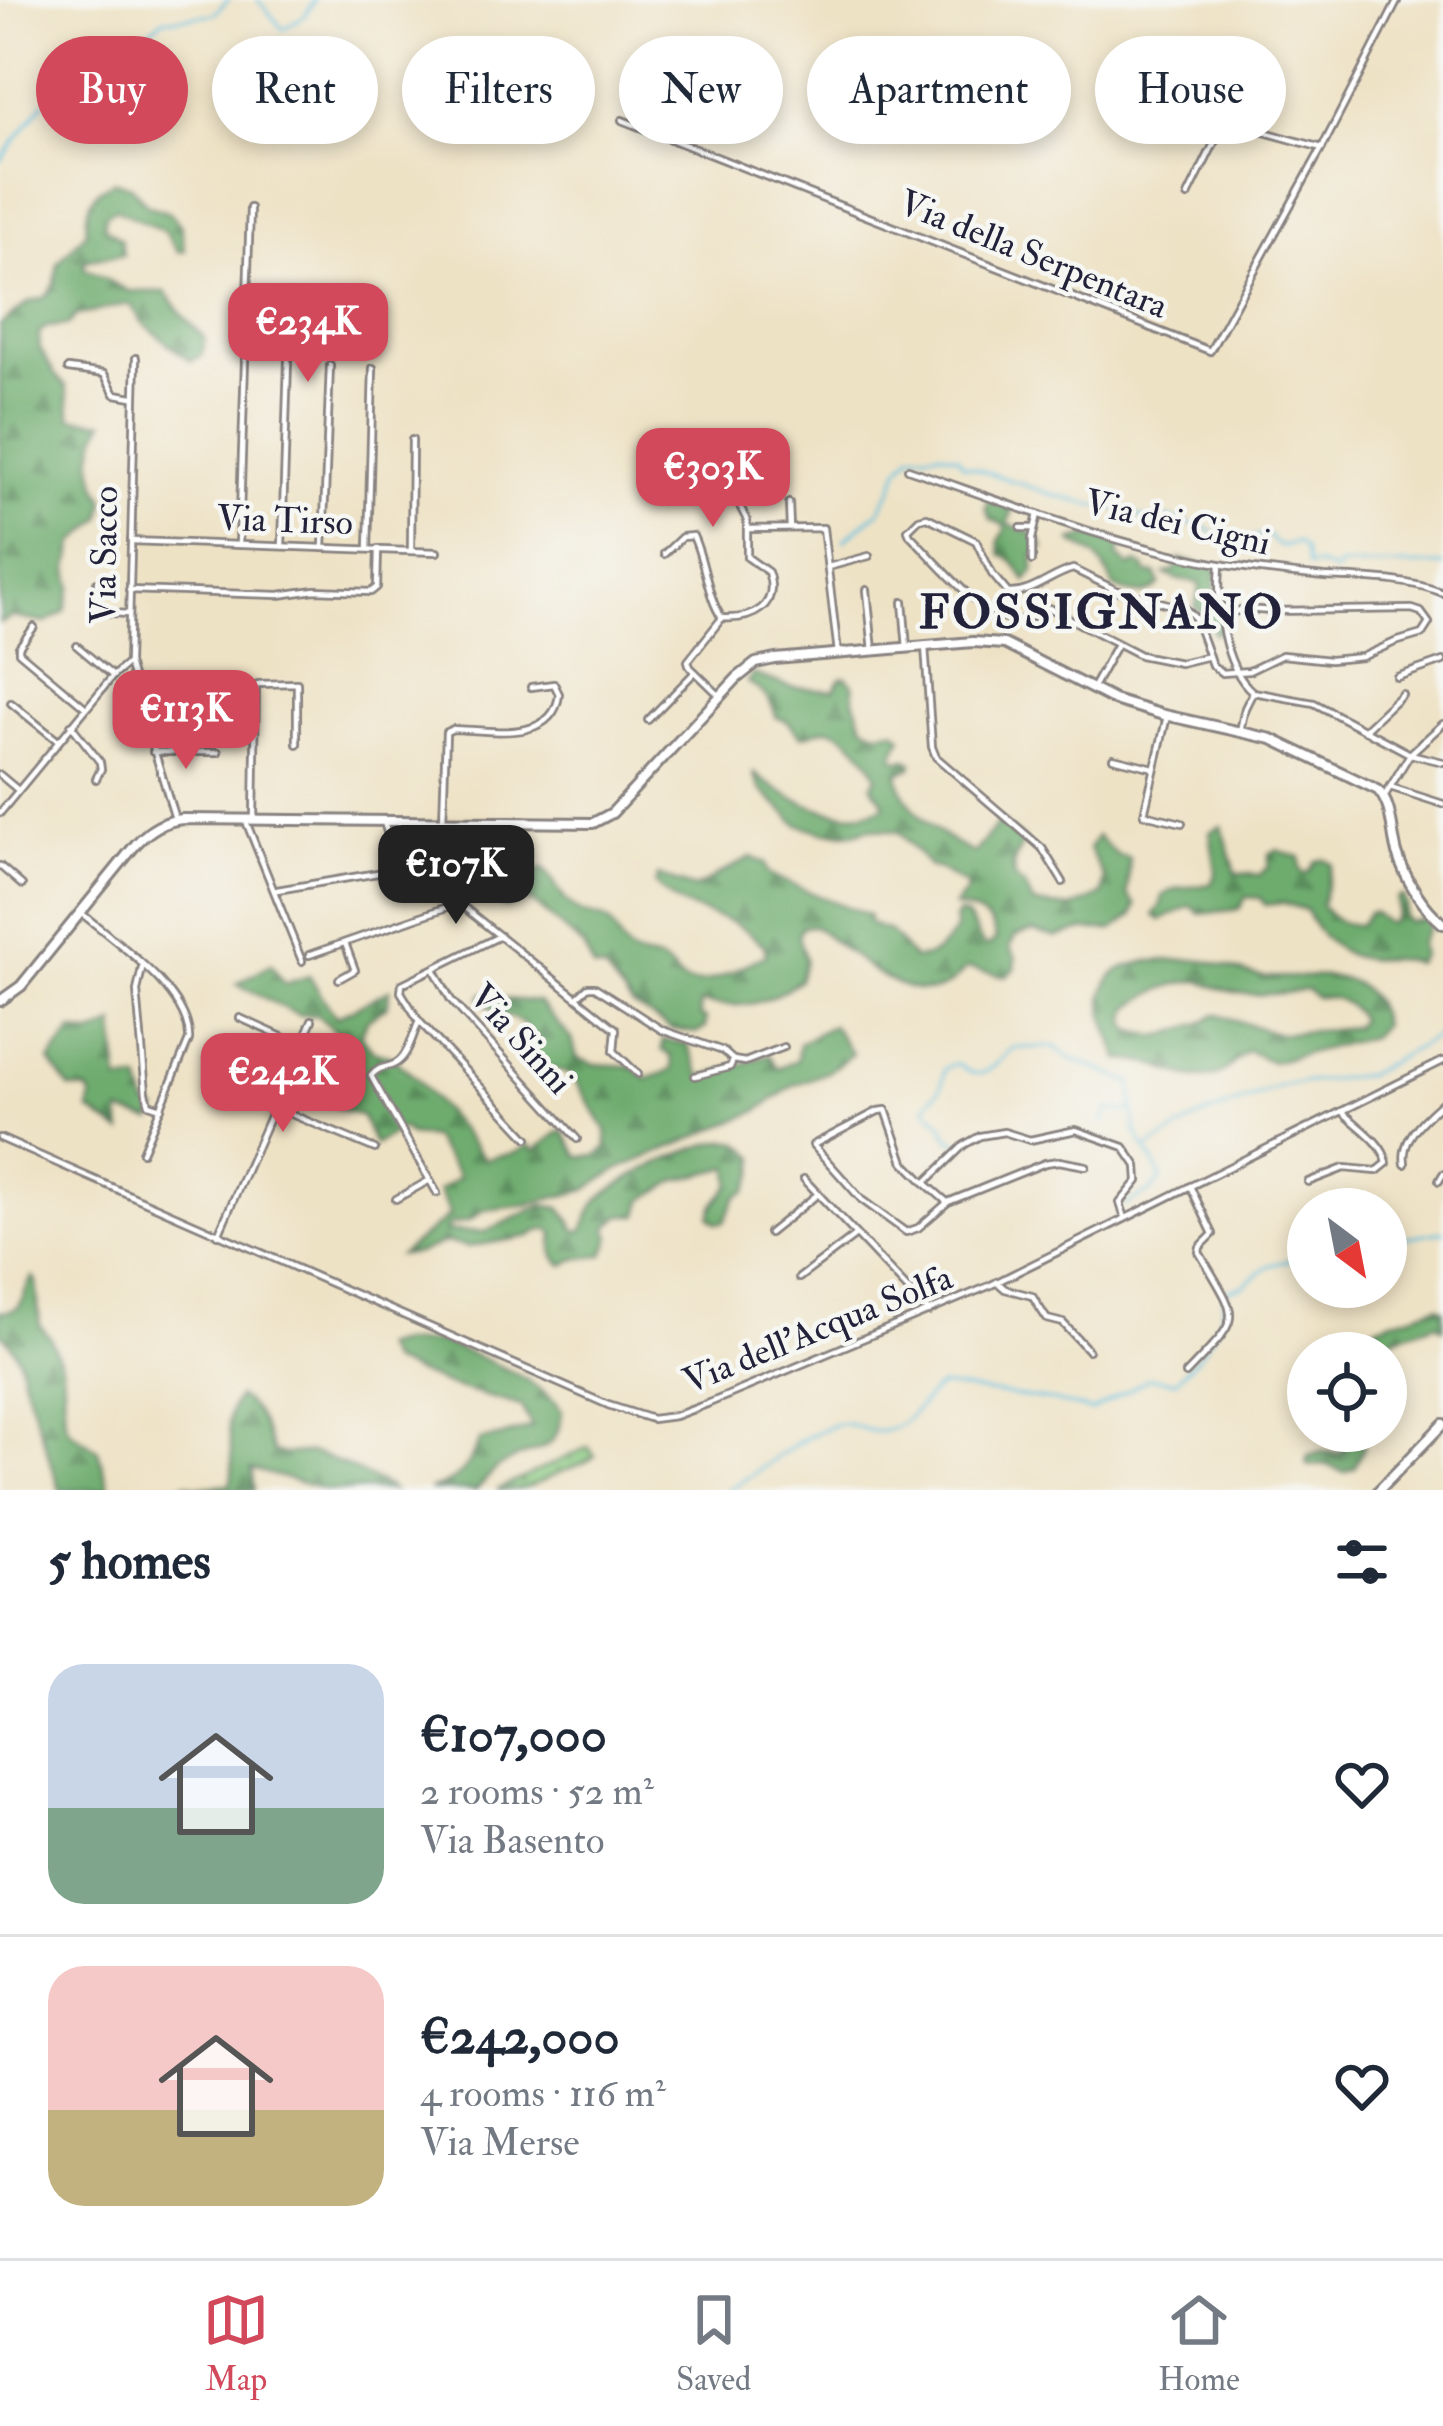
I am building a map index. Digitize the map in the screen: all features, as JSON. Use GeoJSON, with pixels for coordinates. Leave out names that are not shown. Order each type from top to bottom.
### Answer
{"type":"FeatureCollection","features":[{"type":"Feature","properties":{"kind":"street"},"geometry":{"type":"LineString","coordinates":[[1286,138],[1322,148],[1398,0]]}},
{"type":"Feature","properties":{"kind":"street","name":"Via della Serpentara"},"geometry":{"type":"LineString","coordinates":[[683,144],[1208,351],[1214,348],[1322,148]]}},
{"type":"Feature","properties":{"kind":"street"},"geometry":{"type":"LineString","coordinates":[[1188,196],[1214,144]]}},
{"type":"Feature","properties":{"kind":"street"},"geometry":{"type":"LineString","coordinates":[[239,544],[250,208]]}},
{"type":"Feature","properties":{"kind":"street"},"geometry":{"type":"LineString","coordinates":[[247,294],[286,295],[290,300],[283,546]]}},
{"type":"Feature","properties":{"kind":"street","name":"Via Sacco"},"geometry":{"type":"LineString","coordinates":[[136,358],[128,663],[175,819]]}},
{"type":"Feature","properties":{"kind":"street"},"geometry":{"type":"LineString","coordinates":[[322,548],[330,365]]}},
{"type":"Feature","properties":{"kind":"street"},"geometry":{"type":"LineString","coordinates":[[368,549],[373,368]]}},
{"type":"Feature","properties":{"kind":"street"},"geometry":{"type":"LineString","coordinates":[[68,369],[104,374],[115,394],[134,397]]}},
{"type":"Feature","properties":{"kind":"street"},"geometry":{"type":"LineString","coordinates":[[411,551],[412,440]]}},
{"type":"Feature","properties":{"kind":"street","name":"Via dei Cigni"},"geometry":{"type":"LineString","coordinates":[[908,470],[1126,542],[1220,564],[1393,581],[1443,593]]}},
{"type":"Feature","properties":{"kind":"street"},"geometry":{"type":"LineString","coordinates":[[720,696],[688,665],[689,660],[722,618],[749,615],[762,608],[772,584],[768,572],[746,556],[746,518],[730,487]]}},
{"type":"Feature","properties":{"kind":"street"},"geometry":{"type":"LineString","coordinates":[[789,503],[790,528]]}},
{"type":"Feature","properties":{"kind":"street"},"geometry":{"type":"LineString","coordinates":[[1032,561],[1038,514]]}},
{"type":"Feature","properties":{"kind":"street"},"geometry":{"type":"LineString","coordinates":[[1209,656],[1180,664],[1137,654],[1050,608],[1023,620],[988,612],[908,529],[927,517],[973,539],[1009,594],[1023,593],[1073,569],[1117,590],[1184,607],[1195,618],[1218,671],[1252,669],[1282,655],[1324,660],[1366,656],[1424,632],[1429,623],[1415,609],[1242,609],[1221,616]]}},
{"type":"Feature","properties":{"kind":"street"},"geometry":{"type":"LineString","coordinates":[[748,529],[822,527],[838,653]]}},
{"type":"Feature","properties":{"kind":"street"},"geometry":{"type":"LineString","coordinates":[[1021,528],[1034,528]]}},
{"type":"Feature","properties":{"kind":"street"},"geometry":{"type":"LineString","coordinates":[[664,554],[682,537],[694,537],[713,604],[722,618]]}},
{"type":"Feature","properties":{"kind":"street","name":"Via Tirso"},"geometry":{"type":"LineString","coordinates":[[130,541],[437,552]]}},
{"type":"Feature","properties":{"kind":"street"},"geometry":{"type":"LineString","coordinates":[[129,590],[279,596],[316,590],[371,592],[377,587],[378,550]]}},
{"type":"Feature","properties":{"kind":"street"},"geometry":{"type":"LineString","coordinates":[[828,566],[868,556]]}},
{"type":"Feature","properties":{"kind":"street"},"geometry":{"type":"LineString","coordinates":[[1220,564],[1218,593],[1234,673],[1253,692],[1312,703],[1410,754],[1443,762]]}},
{"type":"Feature","properties":{"kind":"street"},"geometry":{"type":"LineString","coordinates":[[98,582],[97,611],[128,614]]}},
{"type":"Feature","properties":{"kind":"street"},"geometry":{"type":"LineString","coordinates":[[868,590],[873,650]]}},
{"type":"Feature","properties":{"kind":"street"},"geometry":{"type":"LineString","coordinates":[[903,602],[907,648]]}},
{"type":"Feature","properties":{"kind":"street"},"geometry":{"type":"LineString","coordinates":[[34,627],[19,652],[86,708]]}},
{"type":"Feature","properties":{"kind":"street"},"geometry":{"type":"LineString","coordinates":[[0,1001],[21,986],[141,838],[157,826],[175,819],[599,821],[758,662],[977,642],[1004,644],[1124,704],[1268,738],[1378,790],[1443,804]]}},
{"type":"Feature","properties":{"kind":"street"},"geometry":{"type":"LineString","coordinates":[[1092,689],[1117,644]]}},
{"type":"Feature","properties":{"kind":"street"},"geometry":{"type":"LineString","coordinates":[[77,646],[113,676]]}},
{"type":"Feature","properties":{"kind":"street"},"geometry":{"type":"LineString","coordinates":[[925,646],[932,747],[937,759],[1042,848],[1063,882]]}},
{"type":"Feature","properties":{"kind":"street"},"geometry":{"type":"LineString","coordinates":[[1397,677],[1443,661]]}},
{"type":"Feature","properties":{"kind":"street"},"geometry":{"type":"LineString","coordinates":[[0,813],[128,663]]}},
{"type":"Feature","properties":{"kind":"street"},"geometry":{"type":"LineString","coordinates":[[648,720],[695,672]]}},
{"type":"Feature","properties":{"kind":"street"},"geometry":{"type":"LineString","coordinates":[[297,744],[298,684],[258,684],[249,819],[302,961]]}},
{"type":"Feature","properties":{"kind":"street"},"geometry":{"type":"LineString","coordinates":[[443,822],[446,732],[538,727],[554,712],[559,694],[554,684],[531,687]]}},
{"type":"Feature","properties":{"kind":"street"},"geometry":{"type":"LineString","coordinates":[[1240,731],[1253,692]]}},
{"type":"Feature","properties":{"kind":"street"},"geometry":{"type":"LineString","coordinates":[[1364,730],[1402,694]]}},
{"type":"Feature","properties":{"kind":"street"},"geometry":{"type":"LineString","coordinates":[[11,703],[58,741]]}},
{"type":"Feature","properties":{"kind":"street"},"geometry":{"type":"LineString","coordinates":[[1166,716],[1144,814],[1182,823]]}},
{"type":"Feature","properties":{"kind":"street"},"geometry":{"type":"LineString","coordinates":[[1443,724],[1410,754],[1387,792],[1403,870],[1443,925]]}},
{"type":"Feature","properties":{"kind":"street"},"geometry":{"type":"LineString","coordinates":[[71,725],[101,764],[96,779]]}},
{"type":"Feature","properties":{"kind":"street"},"geometry":{"type":"LineString","coordinates":[[146,728],[208,730]]}},
{"type":"Feature","properties":{"kind":"street"},"geometry":{"type":"LineString","coordinates":[[153,752],[218,752]]}},
{"type":"Feature","properties":{"kind":"street"},"geometry":{"type":"LineString","coordinates":[[1114,758],[1154,768]]}},
{"type":"Feature","properties":{"kind":"street"},"geometry":{"type":"LineString","coordinates":[[0,775],[18,790]]}},
{"type":"Feature","properties":{"kind":"street"},"geometry":{"type":"LineString","coordinates":[[384,821],[394,849],[413,867],[616,1029],[614,1051],[638,1074]]}},
{"type":"Feature","properties":{"kind":"street"},"geometry":{"type":"LineString","coordinates":[[277,890],[413,867]]}},
{"type":"Feature","properties":{"kind":"street"},"geometry":{"type":"LineString","coordinates":[[1,868],[22,885]]}},
{"type":"Feature","properties":{"kind":"street"},"geometry":{"type":"LineString","coordinates":[[309,956],[459,903]]}},
{"type":"Feature","properties":{"kind":"street"},"geometry":{"type":"LineString","coordinates":[[80,912],[168,988],[190,1035],[142,1152]]}},
{"type":"Feature","properties":{"kind":"street"},"geometry":{"type":"LineString","coordinates":[[437,1192],[371,1077],[378,1068],[400,1060],[419,1021],[400,986],[500,936]]}},
{"type":"Feature","properties":{"kind":"street"},"geometry":{"type":"LineString","coordinates":[[339,979],[355,971],[345,943]]}},
{"type":"Feature","properties":{"kind":"street"},"geometry":{"type":"LineString","coordinates":[[143,965],[137,991],[146,1093],[150,1105],[161,1108]]}},
{"type":"Feature","properties":{"kind":"street","name":"Via Sinni"},"geometry":{"type":"LineString","coordinates":[[434,969],[451,1000],[577,1138]]}},
{"type":"Feature","properties":{"kind":"street"},"geometry":{"type":"LineString","coordinates":[[577,998],[595,987],[662,1030],[722,1050],[733,1060],[746,1062],[784,1048]]}},
{"type":"Feature","properties":{"kind":"street"},"geometry":{"type":"LineString","coordinates":[[240,1018],[325,1052]]}},
{"type":"Feature","properties":{"kind":"street"},"geometry":{"type":"LineString","coordinates":[[218,1235],[312,1020]]}},
{"type":"Feature","properties":{"kind":"street","name":"Via Sinni"},"geometry":{"type":"LineString","coordinates":[[419,1021],[528,1138]]}},
{"type":"Feature","properties":{"kind":"street"},"geometry":{"type":"LineString","coordinates":[[695,1076],[730,1066],[733,1060]]}},
{"type":"Feature","properties":{"kind":"street","name":"Via dell'Acqua Solfa"},"geometry":{"type":"LineString","coordinates":[[0,1138],[608,1406],[649,1419],[704,1406],[997,1282],[1443,1061]]}},
{"type":"Feature","properties":{"kind":"street"},"geometry":{"type":"LineString","coordinates":[[223,1066],[280,1092]]}},
{"type":"Feature","properties":{"kind":"street"},"geometry":{"type":"LineString","coordinates":[[284,1083],[332,1103]]}},
{"type":"Feature","properties":{"kind":"street"},"geometry":{"type":"LineString","coordinates":[[1405,1164],[1406,1144],[1443,1102]]}},
{"type":"Feature","properties":{"kind":"street"},"geometry":{"type":"LineString","coordinates":[[274,1107],[374,1149]]}},
{"type":"Feature","properties":{"kind":"street"},"geometry":{"type":"LineString","coordinates":[[948,1202],[904,1162],[886,1111],[813,1144],[860,1198],[903,1231],[914,1230],[948,1202],[1049,1162],[1086,1166]]}},
{"type":"Feature","properties":{"kind":"street"},"geometry":{"type":"LineString","coordinates":[[1308,1182],[1344,1168],[1377,1171],[1388,1163],[1381,1147],[1342,1111]]}},
{"type":"Feature","properties":{"kind":"street"},"geometry":{"type":"LineString","coordinates":[[925,1183],[980,1136],[1004,1132],[1030,1140],[1081,1130],[1121,1145],[1137,1166],[1137,1184],[1120,1204],[1125,1218]]}},
{"type":"Feature","properties":{"kind":"street"},"geometry":{"type":"LineString","coordinates":[[804,1179],[929,1312]]}},
{"type":"Feature","properties":{"kind":"street"},"geometry":{"type":"LineString","coordinates":[[396,1199],[430,1180]]}},
{"type":"Feature","properties":{"kind":"street"},"geometry":{"type":"LineString","coordinates":[[1186,1374],[1224,1334],[1231,1315],[1222,1289],[1199,1252],[1213,1234],[1190,1186]]}},
{"type":"Feature","properties":{"kind":"street"},"geometry":{"type":"LineString","coordinates":[[769,1233],[818,1194]]}},
{"type":"Feature","properties":{"kind":"street"},"geometry":{"type":"LineString","coordinates":[[799,1278],[856,1234]]}},
{"type":"Feature","properties":{"kind":"street"},"geometry":{"type":"LineString","coordinates":[[997,1282],[1032,1296],[1047,1320],[1065,1324],[1088,1350]]}},
{"type":"Feature","properties":{"kind":"street"},"geometry":{"type":"LineString","coordinates":[[1379,1490],[1443,1424]]}},
{"type":"Feature","properties":{"kind":"green space"},"geometry":{"type":"Polygon","coordinates":[[[114,181],[131,186],[147,205],[170,213],[181,226],[185,251],[178,252],[165,232],[115,209],[105,215],[104,227],[121,239],[123,255],[94,258],[84,262],[84,268],[128,291],[166,292],[205,338],[202,356],[190,361],[143,323],[130,304],[76,315],[68,325],[46,327],[39,333],[40,349],[66,386],[71,418],[104,422],[92,459],[105,500],[102,518],[75,543],[65,611],[46,623],[13,617],[0,623],[0,325],[29,302],[46,297],[55,283],[58,263],[86,232],[91,201],[114,181]]]}},
{"type":"Feature","properties":{"kind":"green space"},"geometry":{"type":"Polygon","coordinates":[[[988,499],[1013,507],[1008,524],[1033,535],[1044,548],[1034,555],[1034,572],[1026,581],[1013,562],[1001,555],[1004,525],[991,519],[988,499]]]}},
{"type":"Feature","properties":{"kind":"green space"},"geometry":{"type":"Polygon","coordinates":[[[1090,535],[1118,542],[1118,556],[1130,567],[1136,563],[1146,573],[1156,574],[1160,584],[1139,594],[1114,587],[1098,559],[1072,541],[1090,535]]]}},
{"type":"Feature","properties":{"kind":"green space"},"geometry":{"type":"Polygon","coordinates":[[[1179,559],[1217,568],[1215,593],[1222,632],[1214,633],[1208,615],[1195,609],[1200,583],[1165,574],[1176,569],[1179,559]]]}},
{"type":"Feature","properties":{"kind":"green space"},"geometry":{"type":"Polygon","coordinates":[[[753,674],[790,687],[834,690],[846,677],[853,684],[863,724],[877,732],[895,730],[902,737],[893,756],[912,762],[898,773],[901,786],[926,822],[974,853],[1000,821],[1024,840],[1013,864],[1014,877],[1033,904],[1071,908],[1102,895],[1104,878],[1089,849],[1097,836],[1117,855],[1130,858],[1127,895],[1136,905],[1133,915],[1113,930],[1056,937],[1032,931],[1015,936],[1010,948],[1015,969],[1006,976],[967,968],[949,984],[930,991],[895,983],[814,926],[801,927],[798,936],[805,960],[799,980],[752,1004],[700,1003],[700,1016],[706,1019],[705,1028],[697,1033],[671,1029],[632,1005],[605,971],[594,969],[583,946],[531,901],[508,907],[471,897],[462,883],[467,875],[506,891],[544,869],[568,903],[583,914],[607,921],[629,952],[661,962],[685,981],[704,982],[765,955],[765,946],[733,923],[675,901],[655,884],[658,876],[695,888],[751,857],[765,863],[768,873],[780,879],[868,915],[870,924],[890,931],[912,958],[926,957],[942,946],[956,930],[958,914],[967,917],[984,946],[989,946],[996,939],[986,919],[954,907],[967,886],[930,867],[899,832],[870,828],[854,833],[823,832],[797,824],[760,789],[753,772],[781,792],[835,812],[870,812],[885,805],[872,785],[877,776],[874,769],[858,747],[829,729],[801,736],[776,717],[766,696],[747,682],[753,674]]]}},
{"type":"Feature","properties":{"kind":"green space"},"geometry":{"type":"Polygon","coordinates":[[[1222,826],[1236,873],[1259,875],[1269,867],[1269,854],[1277,850],[1300,857],[1305,874],[1316,861],[1325,859],[1332,864],[1321,905],[1342,922],[1359,925],[1368,913],[1374,913],[1388,924],[1402,896],[1409,922],[1427,919],[1429,926],[1420,943],[1422,955],[1416,963],[1346,954],[1315,927],[1306,910],[1283,903],[1265,905],[1260,898],[1246,897],[1239,909],[1201,914],[1191,906],[1161,920],[1154,915],[1163,895],[1211,884],[1216,872],[1210,832],[1222,826]]]}},
{"type":"Feature","properties":{"kind":"green space"},"geometry":{"type":"Polygon","coordinates":[[[1198,960],[1259,976],[1349,981],[1374,1003],[1382,1025],[1371,1037],[1272,1062],[1248,1051],[1210,1077],[1188,1077],[1120,1059],[1104,1012],[1105,988],[1121,969],[1146,962],[1198,960]],[[1200,981],[1162,989],[1129,1009],[1131,1030],[1159,1037],[1216,1014],[1278,1034],[1354,1027],[1359,1019],[1341,1001],[1315,997],[1307,990],[1253,994],[1200,981]]]}},
{"type":"Feature","properties":{"kind":"green space"},"geometry":{"type":"Polygon","coordinates":[[[271,964],[284,984],[309,976],[336,1017],[390,990],[387,1006],[367,1020],[360,1035],[373,1051],[391,1056],[415,1077],[486,1160],[529,1144],[534,1151],[562,1130],[579,1156],[598,1156],[607,1147],[606,1130],[572,1075],[538,1064],[530,1032],[491,1008],[480,998],[484,993],[538,1002],[572,1039],[577,1058],[631,1066],[647,1079],[673,1070],[671,1056],[662,1050],[663,1040],[687,1044],[702,1077],[769,1055],[777,1068],[797,1060],[799,1044],[832,1025],[852,1054],[756,1112],[617,1170],[586,1190],[484,1210],[469,1221],[448,1225],[446,1231],[484,1232],[543,1205],[560,1208],[581,1232],[595,1204],[624,1181],[684,1152],[734,1141],[756,1158],[755,1172],[724,1222],[710,1217],[731,1184],[730,1167],[678,1180],[643,1200],[639,1215],[621,1215],[607,1228],[611,1236],[604,1255],[564,1265],[554,1255],[554,1233],[548,1229],[467,1247],[445,1242],[400,1255],[450,1215],[438,1191],[459,1177],[432,1138],[409,1135],[403,1128],[374,1145],[362,1117],[331,1105],[341,1083],[326,1058],[337,1032],[317,1015],[298,1015],[237,984],[271,964]]]}},
{"type":"Feature","properties":{"kind":"green space"},"geometry":{"type":"Polygon","coordinates":[[[115,1024],[119,1082],[140,1081],[147,1106],[157,1110],[152,1121],[120,1112],[122,1133],[89,1110],[92,1096],[87,1090],[69,1088],[50,1061],[73,1031],[93,1035],[115,1024]]]}},
{"type":"Feature","properties":{"kind":"green space"},"geometry":{"type":"Polygon","coordinates":[[[33,1277],[40,1326],[50,1337],[62,1368],[65,1421],[69,1430],[98,1450],[110,1490],[60,1490],[18,1357],[0,1333],[0,1312],[20,1305],[33,1277]]]}},
{"type":"Feature","properties":{"kind":"green space"},"geometry":{"type":"Polygon","coordinates":[[[1438,1306],[1443,1309],[1443,1328],[1437,1323],[1407,1333],[1361,1332],[1438,1306]]]}},
{"type":"Feature","properties":{"kind":"green space"},"geometry":{"type":"Polygon","coordinates":[[[440,1342],[522,1377],[562,1411],[548,1445],[509,1461],[476,1490],[429,1490],[462,1472],[480,1440],[532,1427],[521,1406],[389,1362],[381,1347],[440,1342]]]}},
{"type":"Feature","properties":{"kind":"green space"},"geometry":{"type":"Polygon","coordinates":[[[238,1397],[256,1414],[273,1452],[317,1454],[392,1490],[327,1490],[251,1469],[254,1490],[172,1490],[186,1483],[198,1487],[230,1484],[230,1417],[238,1397]]]}},
{"type":"Feature","properties":{"kind":"green space"},"geometry":{"type":"Polygon","coordinates":[[[588,1447],[595,1456],[581,1464],[529,1487],[497,1490],[588,1447]]]}},
{"type":"Feature","properties":{"kind":"green space"},"geometry":{"type":"Polygon","coordinates":[[[1322,1452],[1361,1452],[1355,1467],[1343,1472],[1306,1463],[1308,1456],[1322,1452]]]}},
{"type":"Feature","properties":{"kind":"waterway"},"geometry":{"type":"LineString","coordinates":[[0,161],[44,102],[101,89],[125,49],[163,20],[214,14],[228,0]]}},
{"type":"Feature","properties":{"kind":"waterway"},"geometry":{"type":"LineString","coordinates":[[258,0],[283,29],[305,16],[314,0]]}},
{"type":"Feature","properties":{"kind":"waterway"},"geometry":{"type":"LineString","coordinates":[[844,540],[879,511],[899,469],[912,454],[939,452],[957,456],[963,465],[1064,498],[1127,509],[1146,519],[1169,518],[1206,528],[1225,539],[1267,535],[1284,547],[1297,542],[1308,566],[1335,572],[1339,566],[1443,565]]}},
{"type":"Feature","properties":{"kind":"waterway"},"geometry":{"type":"LineString","coordinates":[[1147,1149],[1196,1119],[1284,1085],[1367,1075],[1443,1033]]}},
{"type":"Feature","properties":{"kind":"waterway"},"geometry":{"type":"LineString","coordinates":[[961,1144],[948,1137],[942,1123],[926,1108],[940,1088],[945,1069],[958,1064],[982,1073],[1013,1048],[1056,1047],[1065,1056],[1132,1083],[1135,1130],[1162,1178],[1150,1192],[1125,1205]]}},
{"type":"Feature","properties":{"kind":"waterway"},"geometry":{"type":"LineString","coordinates":[[1104,1122],[1108,1110],[1134,1109]]}},
{"type":"Feature","properties":{"kind":"waterway"},"geometry":{"type":"LineString","coordinates":[[1407,1237],[1443,1231]]}},
{"type":"Feature","properties":{"kind":"waterway"},"geometry":{"type":"LineString","coordinates":[[1227,1290],[1243,1286],[1268,1266],[1287,1261]]}},
{"type":"Feature","properties":{"kind":"waterway"},"geometry":{"type":"LineString","coordinates":[[728,1490],[834,1425],[889,1430],[940,1386],[1054,1401],[1091,1411],[1149,1378],[1175,1381],[1214,1332],[1224,1297]]}},
{"type":"Feature","properties":{"kind":"district","name":"FOSSIGNANO"},"geometry":{"type":"Point","coordinates":[1102,611]}}]}
